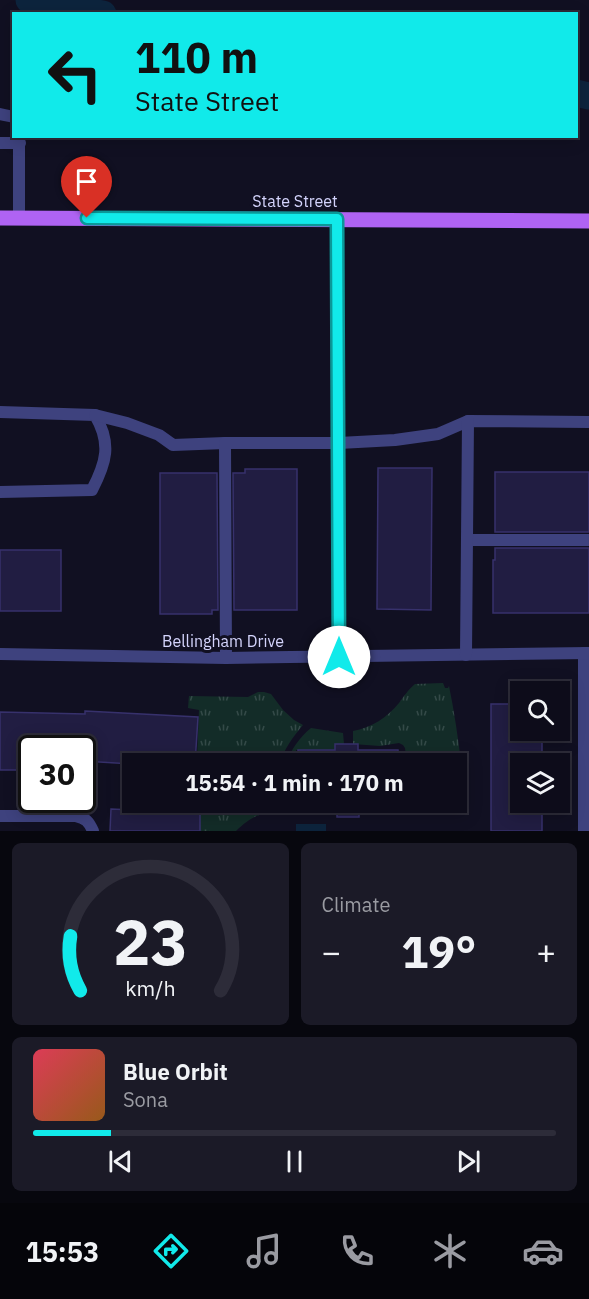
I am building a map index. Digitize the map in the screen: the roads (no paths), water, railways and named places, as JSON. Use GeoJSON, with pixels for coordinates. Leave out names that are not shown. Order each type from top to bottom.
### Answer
{"type":"FeatureCollection","features":[{"type":"Feature","properties":{"kind":"main road","name":"State Street"},"geometry":{"type":"LineString","coordinates":[[0,218],[589,220]]}},
{"type":"Feature","properties":{"kind":"street"},"geometry":{"type":"LineString","coordinates":[[0,143],[19,140],[19,218]]}},
{"type":"Feature","properties":{"kind":"street"},"geometry":{"type":"LineString","coordinates":[[337,219],[339,657]]}},
{"type":"Feature","properties":{"kind":"street"},"geometry":{"type":"LineString","coordinates":[[0,412],[95,415],[127,423],[159,435],[172,445],[394,440],[438,434],[468,421],[589,422]]}},
{"type":"Feature","properties":{"kind":"street"},"geometry":{"type":"LineString","coordinates":[[0,492],[92,490],[105,460],[105,436],[95,415]]}},
{"type":"Feature","properties":{"kind":"street"},"geometry":{"type":"LineString","coordinates":[[466,655],[468,421]]}},
{"type":"Feature","properties":{"kind":"street"},"geometry":{"type":"LineString","coordinates":[[225,443],[226,658]]}},
{"type":"Feature","properties":{"kind":"street"},"geometry":{"type":"LineString","coordinates":[[468,540],[589,540]]}},
{"type":"Feature","properties":{"kind":"street"},"geometry":{"type":"LineString","coordinates":[[584,831],[586,653]]}},
{"type":"Feature","properties":{"kind":"street","name":"Bellingham Drive"},"geometry":{"type":"LineString","coordinates":[[0,654],[226,658],[586,653]]}},
{"type":"Feature","properties":{"kind":"street"},"geometry":{"type":"LineString","coordinates":[[0,816],[76,816],[85,818],[93,831]]}},
{"type":"Feature","properties":{"kind":"water"},"geometry":{"type":"Polygon","coordinates":[[[296,824],[326,824],[326,831],[296,831],[296,824]]]}},
{"type":"Feature","properties":{"kind":"waterway"},"geometry":{"type":"LineString","coordinates":[[29,0],[91,12]]}},
{"type":"Feature","properties":{"kind":"waterway"},"geometry":{"type":"LineString","coordinates":[[578,93],[589,96]]}}]}
